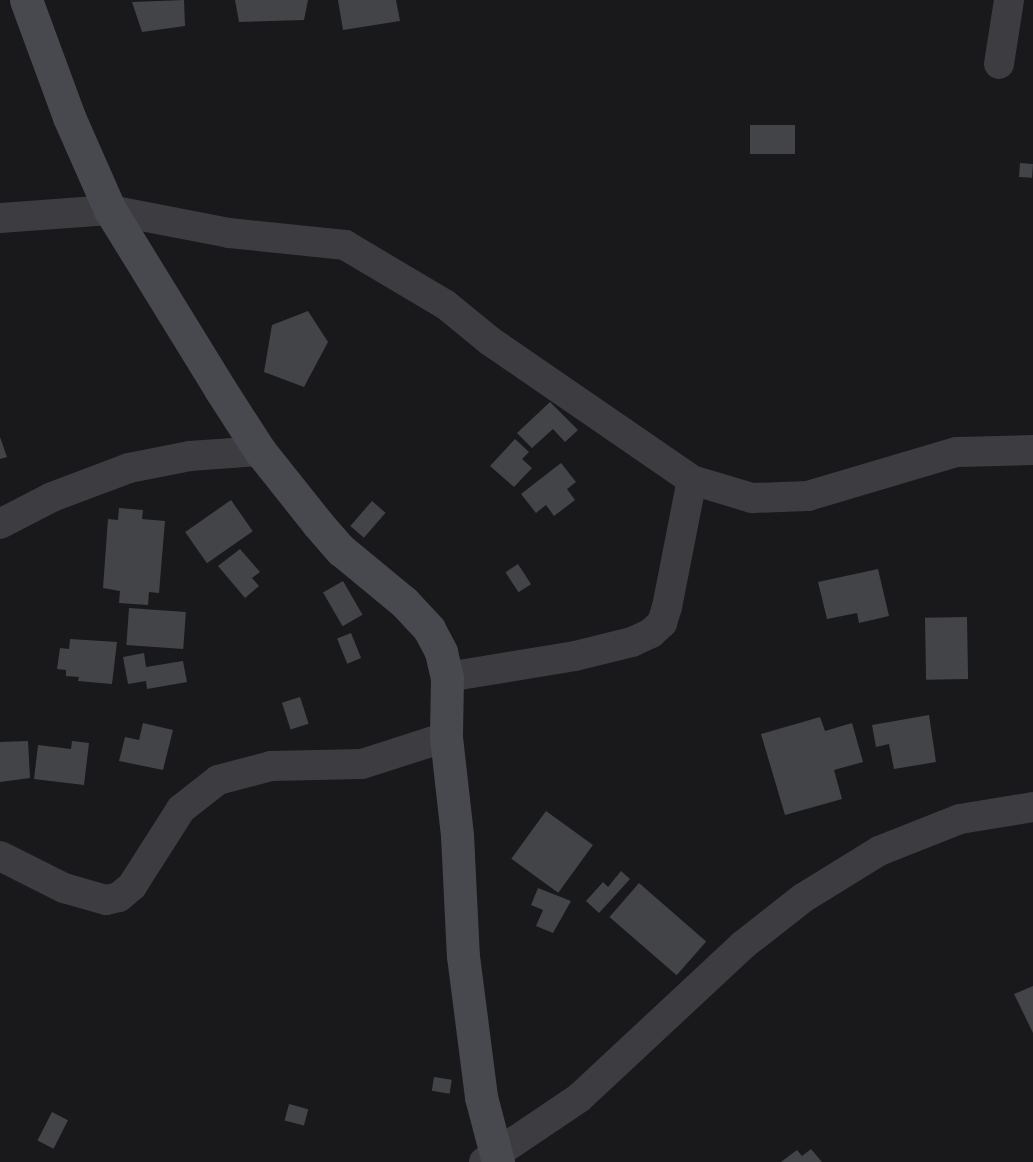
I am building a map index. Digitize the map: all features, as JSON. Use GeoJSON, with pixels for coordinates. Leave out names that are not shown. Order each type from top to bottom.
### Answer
{"type":"FeatureCollection","features":[{"type":"Feature","properties":{"kind":"street"},"geometry":{"type":"LineString","coordinates":[[27,0],[69,117],[110,210],[260,451],[341,550],[404,602],[429,629],[441,652],[447,677],[446,737],[457,835],[463,956],[492,1160],[579,1098],[742,945],[803,898],[879,851],[960,819],[1033,807]]}},
{"type":"Feature","properties":{"kind":"street"},"geometry":{"type":"LineString","coordinates":[[999,64],[1009,0]]}},
{"type":"Feature","properties":{"kind":"street"},"geometry":{"type":"LineString","coordinates":[[0,218],[110,210],[229,233],[345,245],[446,305],[490,341],[692,480],[752,498],[808,496],[957,452],[1033,450]]}},
{"type":"Feature","properties":{"kind":"street"},"geometry":{"type":"LineString","coordinates":[[0,524],[52,497],[129,468],[190,456],[260,451]]}},
{"type":"Feature","properties":{"kind":"street"},"geometry":{"type":"LineString","coordinates":[[447,677],[575,656],[632,642],[651,633],[662,622],[667,607],[692,480]]}},
{"type":"Feature","properties":{"kind":"street"},"geometry":{"type":"LineString","coordinates":[[0,856],[64,888],[106,900],[119,897],[132,886],[182,809],[218,780],[271,766],[362,764],[446,737]]}},
{"type":"Feature","properties":{"kind":"building"},"geometry":{"type":"Polygon","coordinates":[[[184,0],[185,26],[142,32],[132,2],[184,0]]]}},
{"type":"Feature","properties":{"kind":"building"},"geometry":{"type":"Polygon","coordinates":[[[235,0],[308,0],[304,20],[239,22],[235,0]]]}},
{"type":"Feature","properties":{"kind":"building"},"geometry":{"type":"Polygon","coordinates":[[[338,0],[396,0],[400,21],[343,30],[338,0]]]}},
{"type":"Feature","properties":{"kind":"building"},"geometry":{"type":"Polygon","coordinates":[[[750,125],[795,125],[795,154],[750,154],[750,125]]]}},
{"type":"Feature","properties":{"kind":"building"},"geometry":{"type":"Polygon","coordinates":[[[1020,163],[1033,164],[1032,178],[1019,177],[1020,163]]]}},
{"type":"Feature","properties":{"kind":"building"},"geometry":{"type":"Polygon","coordinates":[[[308,311],[328,342],[304,387],[264,372],[272,325],[308,311]]]}},
{"type":"Feature","properties":{"kind":"building"},"geometry":{"type":"Polygon","coordinates":[[[550,402],[578,430],[565,442],[553,429],[532,448],[517,433],[550,402]]]}},
{"type":"Feature","properties":{"kind":"building"},"geometry":{"type":"Polygon","coordinates":[[[0,437],[7,457],[0,459],[0,437]]]}},
{"type":"Feature","properties":{"kind":"building"},"geometry":{"type":"Polygon","coordinates":[[[515,439],[529,452],[522,459],[532,468],[514,487],[490,466],[515,439]]]}},
{"type":"Feature","properties":{"kind":"building"},"geometry":{"type":"Polygon","coordinates":[[[561,463],[576,482],[567,489],[575,500],[554,516],[546,505],[536,513],[521,494],[561,463]]]}},
{"type":"Feature","properties":{"kind":"building"},"geometry":{"type":"Polygon","coordinates":[[[231,500],[253,531],[207,563],[185,532],[231,500]]]}},
{"type":"Feature","properties":{"kind":"building"},"geometry":{"type":"Polygon","coordinates":[[[372,501],[386,513],[364,538],[350,526],[372,501]]]}},
{"type":"Feature","properties":{"kind":"building"},"geometry":{"type":"Polygon","coordinates":[[[119,508],[143,510],[142,519],[165,521],[159,593],[149,592],[148,605],[119,603],[120,591],[103,588],[108,519],[118,520],[119,508]]]}},
{"type":"Feature","properties":{"kind":"building"},"geometry":{"type":"Polygon","coordinates":[[[240,549],[260,572],[252,578],[259,586],[245,598],[218,566],[240,549]]]}},
{"type":"Feature","properties":{"kind":"building"},"geometry":{"type":"Polygon","coordinates":[[[518,564],[531,584],[518,592],[505,572],[518,564]]]}},
{"type":"Feature","properties":{"kind":"building"},"geometry":{"type":"Polygon","coordinates":[[[878,569],[889,616],[859,623],[857,613],[827,619],[818,582],[878,569]]]}},
{"type":"Feature","properties":{"kind":"building"},"geometry":{"type":"Polygon","coordinates":[[[343,581],[362,615],[343,626],[323,592],[343,581]]]}},
{"type":"Feature","properties":{"kind":"building"},"geometry":{"type":"Polygon","coordinates":[[[129,608],[186,612],[183,649],[126,645],[129,608]]]}},
{"type":"Feature","properties":{"kind":"building"},"geometry":{"type":"Polygon","coordinates":[[[967,617],[968,679],[926,680],[925,618],[967,617]]]}},
{"type":"Feature","properties":{"kind":"building"},"geometry":{"type":"Polygon","coordinates":[[[351,633],[361,658],[347,664],[337,639],[351,633]]]}},
{"type":"Feature","properties":{"kind":"building"},"geometry":{"type":"Polygon","coordinates":[[[70,639],[117,642],[112,684],[78,681],[79,677],[66,676],[66,670],[57,669],[60,648],[69,649],[70,639]]]}},
{"type":"Feature","properties":{"kind":"building"},"geometry":{"type":"Polygon","coordinates":[[[144,653],[146,667],[183,661],[187,682],[147,689],[146,681],[128,684],[123,657],[144,653]]]}},
{"type":"Feature","properties":{"kind":"building"},"geometry":{"type":"Polygon","coordinates":[[[300,697],[309,724],[291,730],[282,703],[300,697]]]}},
{"type":"Feature","properties":{"kind":"building"},"geometry":{"type":"Polygon","coordinates":[[[929,715],[936,762],[894,769],[889,744],[876,747],[872,725],[929,715]]]}},
{"type":"Feature","properties":{"kind":"building"},"geometry":{"type":"Polygon","coordinates":[[[820,717],[825,731],[852,723],[863,762],[834,770],[842,799],[785,815],[761,734],[820,717]]]}},
{"type":"Feature","properties":{"kind":"building"},"geometry":{"type":"Polygon","coordinates":[[[143,723],[173,730],[163,770],[119,761],[125,737],[139,740],[143,723]]]}},
{"type":"Feature","properties":{"kind":"building"},"geometry":{"type":"Polygon","coordinates":[[[28,741],[30,778],[0,782],[0,742],[28,741]]]}},
{"type":"Feature","properties":{"kind":"building"},"geometry":{"type":"Polygon","coordinates":[[[72,741],[89,743],[84,785],[34,779],[38,745],[71,749],[72,741]]]}},
{"type":"Feature","properties":{"kind":"building"},"geometry":{"type":"Polygon","coordinates":[[[546,811],[593,845],[558,893],[511,859],[546,811]]]}},
{"type":"Feature","properties":{"kind":"building"},"geometry":{"type":"Polygon","coordinates":[[[621,871],[630,879],[599,913],[586,901],[603,882],[608,887],[621,871]]]}},
{"type":"Feature","properties":{"kind":"building"},"geometry":{"type":"Polygon","coordinates":[[[639,883],[706,941],[677,975],[609,917],[639,883]]]}},
{"type":"Feature","properties":{"kind":"building"},"geometry":{"type":"Polygon","coordinates":[[[538,888],[571,901],[553,933],[536,926],[543,910],[531,905],[538,888]]]}},
{"type":"Feature","properties":{"kind":"building"},"geometry":{"type":"Polygon","coordinates":[[[1033,986],[1033,1033],[1014,994],[1033,986]]]}},
{"type":"Feature","properties":{"kind":"building"},"geometry":{"type":"Polygon","coordinates":[[[434,1077],[452,1080],[450,1094],[432,1091],[434,1077]]]}},
{"type":"Feature","properties":{"kind":"building"},"geometry":{"type":"Polygon","coordinates":[[[289,1104],[308,1109],[304,1126],[285,1120],[289,1104]]]}},
{"type":"Feature","properties":{"kind":"building"},"geometry":{"type":"Polygon","coordinates":[[[52,1112],[68,1120],[54,1149],[37,1141],[52,1112]]]}},
{"type":"Feature","properties":{"kind":"building"},"geometry":{"type":"Polygon","coordinates":[[[811,1149],[822,1162],[781,1162],[797,1150],[802,1156],[811,1149]]]}}]}
